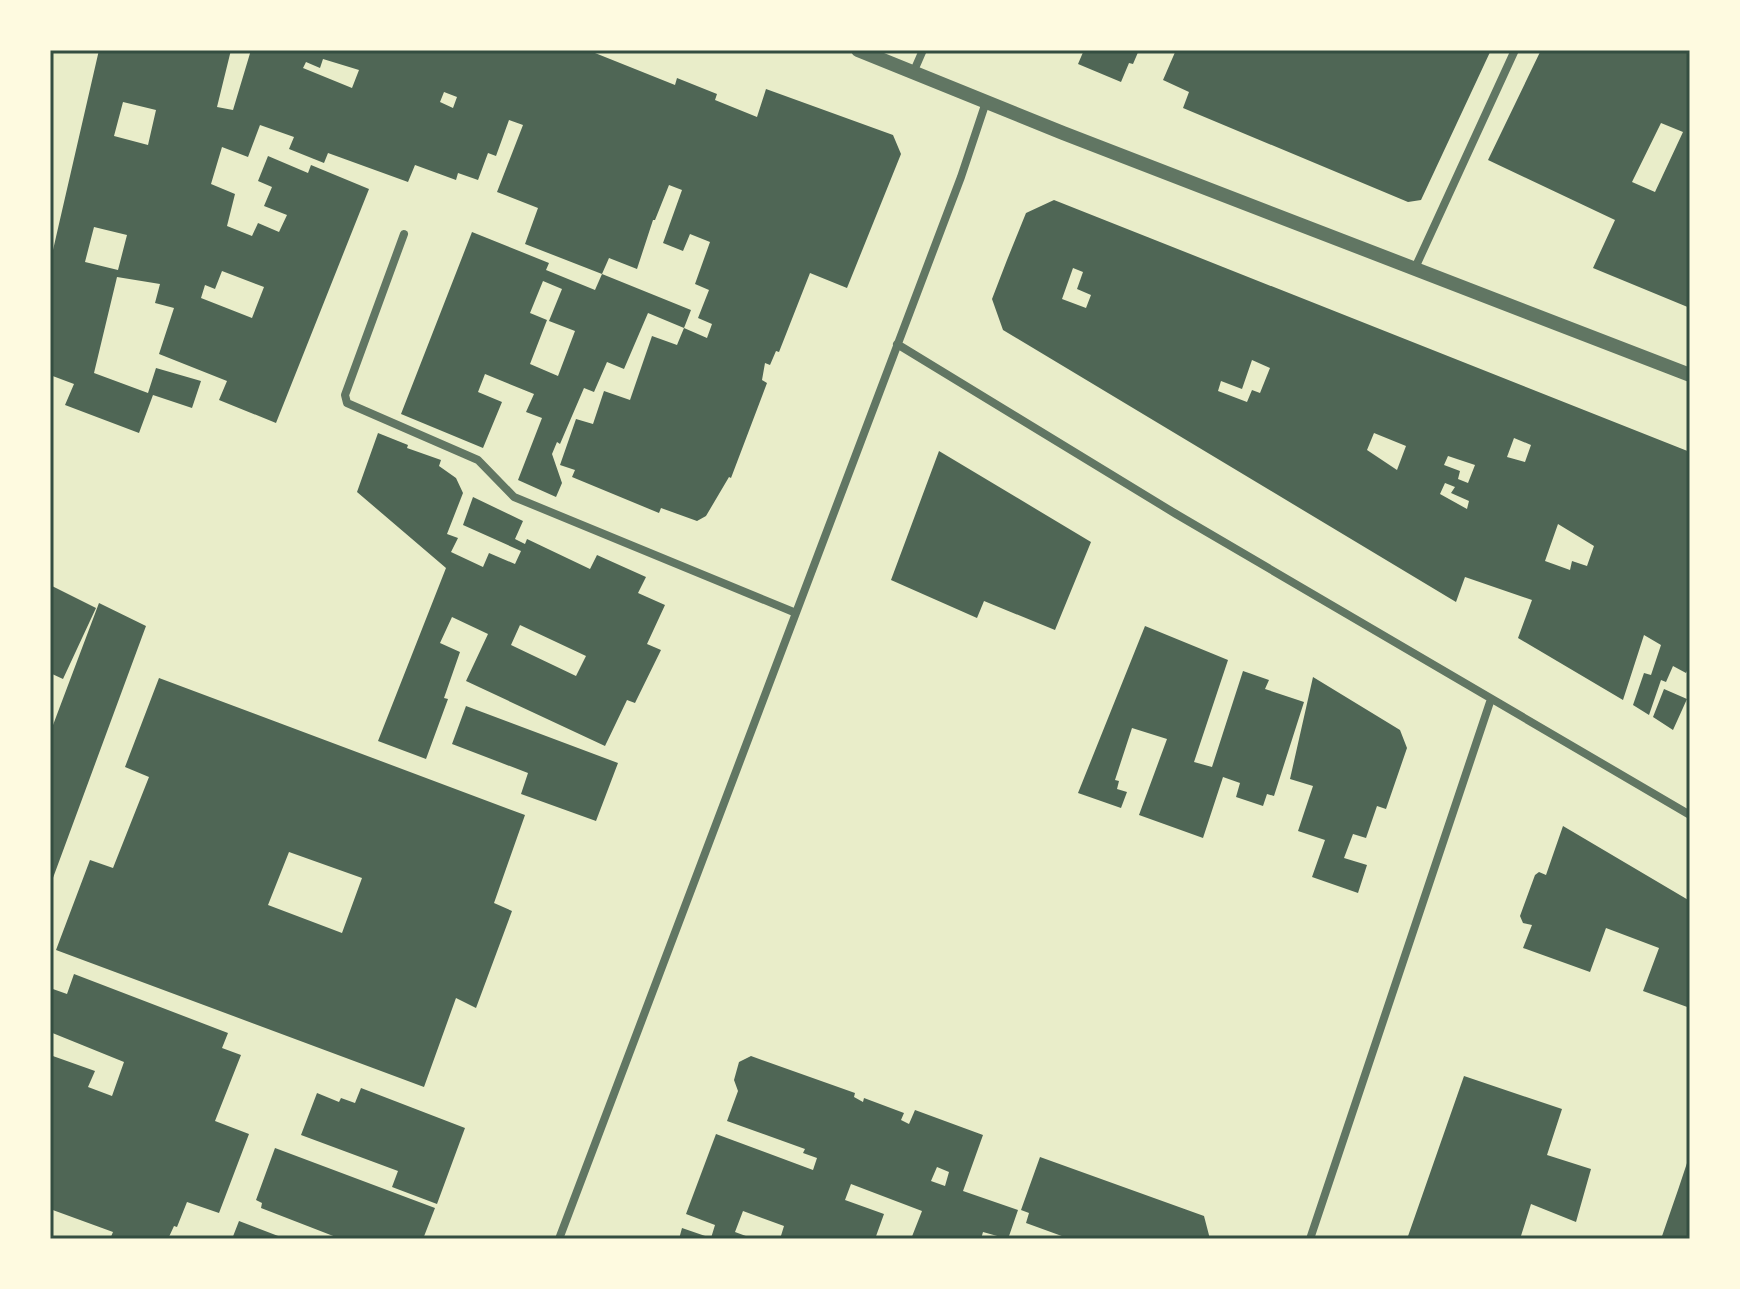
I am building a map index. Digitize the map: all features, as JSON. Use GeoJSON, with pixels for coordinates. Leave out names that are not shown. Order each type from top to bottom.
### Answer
{"type":"FeatureCollection","features":[{"type":"Feature","properties":{"kind":"street"},"geometry":{"type":"LineString","coordinates":[[858,50],[1690,375]]}},
{"type":"Feature","properties":{"kind":"street"},"geometry":{"type":"LineString","coordinates":[[913,74],[923,50]]}},
{"type":"Feature","properties":{"kind":"street"},"geometry":{"type":"LineString","coordinates":[[1415,268],[1515,50]]}},
{"type":"Feature","properties":{"kind":"street"},"geometry":{"type":"LineString","coordinates":[[559,1239],[961,177],[986,102]]}},
{"type":"Feature","properties":{"kind":"street"},"geometry":{"type":"LineString","coordinates":[[404,234],[345,395],[347,403],[478,460],[514,497],[796,613]]}},
{"type":"Feature","properties":{"kind":"street"},"geometry":{"type":"LineString","coordinates":[[897,344],[1176,514],[1690,815]]}},
{"type":"Feature","properties":{"kind":"street"},"geometry":{"type":"LineString","coordinates":[[1310,1239],[1491,699]]}},
{"type":"Feature","properties":{"kind":"building"},"geometry":{"type":"Polygon","coordinates":[[[99,50],[231,50],[217,107],[233,110],[251,50],[596,50],[595,53],[675,85],[677,78],[717,94],[715,100],[757,117],[766,89],[893,135],[901,154],[847,288],[810,273],[779,352],[776,351],[770,365],[765,363],[762,380],[767,383],[731,478],[706,516],[697,521],[661,508],[659,513],[572,477],[575,470],[560,465],[576,419],[593,424],[604,391],[630,400],[652,336],[677,345],[684,328],[707,338],[712,324],[698,318],[709,290],[695,284],[710,242],[690,234],[683,251],[663,243],[682,190],[669,185],[653,220],[637,269],[609,258],[602,274],[525,244],[538,208],[497,192],[523,125],[509,120],[496,156],[488,153],[478,180],[458,173],[456,180],[415,165],[408,182],[328,153],[324,163],[289,149],[294,137],[260,125],[248,157],[222,147],[211,184],[235,194],[227,226],[252,236],[258,223],[279,232],[287,215],[264,206],[272,187],[258,181],[268,156],[308,173],[311,165],[369,189],[276,423],[219,400],[227,381],[159,354],[174,308],[155,303],[160,284],[117,277],[94,373],[148,393],[156,368],[201,381],[192,408],[153,395],[139,433],[65,405],[74,384],[50,375],[50,263],[99,50]],[[323,59],[320,68],[306,62],[303,68],[352,88],[359,70],[323,59]],[[444,92],[440,102],[453,108],[457,97],[444,92]],[[123,102],[114,136],[148,145],[156,110],[123,102]],[[94,227],[85,262],[118,270],[127,235],[94,227]],[[222,271],[215,289],[205,285],[201,298],[252,318],[264,287],[222,271]]]}},
{"type":"Feature","properties":{"kind":"building"},"geometry":{"type":"Polygon","coordinates":[[[1084,50],[1139,50],[1121,82],[1078,64],[1084,50]]]}},
{"type":"Feature","properties":{"kind":"building"},"geometry":{"type":"Polygon","coordinates":[[[1176,50],[1491,50],[1421,200],[1408,202],[1183,108],[1189,92],[1163,80],[1176,50]]]}},
{"type":"Feature","properties":{"kind":"building"},"geometry":{"type":"Polygon","coordinates":[[[1541,50],[1690,50],[1690,308],[1593,268],[1615,220],[1488,160],[1541,50]],[[1661,123],[1632,182],[1655,192],[1683,132],[1661,123]]]}},
{"type":"Feature","properties":{"kind":"building"},"geometry":{"type":"Polygon","coordinates":[[[1054,200],[1690,452],[1690,665],[1686,673],[1673,666],[1666,682],[1661,680],[1649,715],[1633,705],[1644,673],[1651,675],[1661,645],[1644,635],[1623,700],[1518,638],[1532,600],[1465,577],[1456,602],[1003,330],[992,299],[1026,213],[1054,200]],[[1073,268],[1062,299],[1086,308],[1091,295],[1077,289],[1083,272],[1073,268]],[[1252,360],[1242,389],[1221,381],[1218,391],[1247,402],[1252,390],[1260,393],[1270,368],[1252,360]],[[1374,433],[1367,450],[1397,470],[1406,446],[1374,433]],[[1514,438],[1507,457],[1525,462],[1531,445],[1514,438]],[[1448,456],[1444,465],[1460,471],[1458,479],[1468,483],[1475,465],[1448,456]],[[1445,483],[1440,494],[1467,509],[1469,501],[1451,493],[1455,487],[1445,483]],[[1558,524],[1545,561],[1570,570],[1572,561],[1587,566],[1594,546],[1558,524]]]}},
{"type":"Feature","properties":{"kind":"building"},"geometry":{"type":"Polygon","coordinates":[[[472,232],[549,263],[546,270],[595,290],[602,274],[691,310],[684,328],[648,313],[624,369],[607,362],[594,392],[584,388],[560,444],[557,442],[552,454],[562,483],[556,497],[518,480],[542,418],[526,412],[534,394],[485,374],[478,392],[502,402],[483,448],[401,414],[472,232]],[[543,281],[530,313],[547,320],[530,364],[558,376],[575,331],[549,321],[562,289],[543,281]]]}},
{"type":"Feature","properties":{"kind":"building"},"geometry":{"type":"Polygon","coordinates":[[[378,433],[441,460],[439,466],[456,478],[463,493],[447,534],[458,538],[451,552],[483,567],[489,553],[515,564],[521,551],[463,525],[473,497],[523,521],[515,539],[525,544],[527,539],[590,569],[597,555],[646,577],[638,593],[665,605],[647,644],[661,650],[635,703],[627,700],[605,746],[466,681],[488,634],[452,617],[440,643],[460,652],[444,698],[448,699],[426,759],[378,741],[446,568],[357,492],[378,433]],[[520,625],[511,645],[576,676],[586,656],[520,625]]]}},
{"type":"Feature","properties":{"kind":"building"},"geometry":{"type":"Polygon","coordinates":[[[939,451],[1091,542],[1055,630],[984,601],[977,618],[891,580],[939,451]]]}},
{"type":"Feature","properties":{"kind":"building"},"geometry":{"type":"Polygon","coordinates":[[[50,585],[96,608],[63,679],[50,673],[50,585]]]}},
{"type":"Feature","properties":{"kind":"building"},"geometry":{"type":"Polygon","coordinates":[[[99,603],[146,626],[50,886],[50,733],[99,603]]]}},
{"type":"Feature","properties":{"kind":"building"},"geometry":{"type":"Polygon","coordinates":[[[1145,626],[1228,660],[1194,762],[1212,767],[1243,671],[1269,680],[1265,689],[1304,702],[1274,796],[1267,794],[1263,806],[1236,797],[1240,783],[1223,777],[1203,838],[1139,815],[1167,739],[1132,728],[1115,780],[1119,781],[1117,789],[1127,792],[1121,808],[1078,793],[1145,626]]]}},
{"type":"Feature","properties":{"kind":"building"},"geometry":{"type":"Polygon","coordinates":[[[1313,677],[1400,730],[1407,748],[1386,809],[1377,806],[1366,838],[1353,834],[1344,858],[1367,865],[1358,893],[1312,877],[1325,840],[1298,831],[1313,786],[1290,779],[1313,677]]]}},
{"type":"Feature","properties":{"kind":"building"},"geometry":{"type":"Polygon","coordinates":[[[159,678],[525,815],[494,903],[512,911],[476,1008],[456,998],[424,1087],[56,950],[90,860],[113,868],[149,777],[125,767],[159,678]],[[289,852],[268,905],[342,933],[362,878],[289,852]]]}},
{"type":"Feature","properties":{"kind":"building"},"geometry":{"type":"Polygon","coordinates":[[[1664,689],[1687,699],[1673,730],[1653,717],[1664,689]]]}},
{"type":"Feature","properties":{"kind":"building"},"geometry":{"type":"Polygon","coordinates":[[[466,706],[618,763],[596,821],[521,794],[528,773],[452,744],[466,706]]]}},
{"type":"Feature","properties":{"kind":"building"},"geometry":{"type":"Polygon","coordinates":[[[1563,826],[1690,901],[1690,1008],[1643,991],[1659,948],[1606,928],[1590,972],[1523,948],[1532,925],[1523,923],[1520,916],[1535,875],[1539,872],[1546,875],[1563,826]]]}},
{"type":"Feature","properties":{"kind":"building"},"geometry":{"type":"Polygon","coordinates":[[[74,974],[228,1033],[222,1048],[241,1055],[215,1121],[249,1134],[219,1213],[187,1202],[177,1227],[174,1226],[168,1239],[110,1239],[113,1232],[50,1209],[50,1055],[95,1071],[88,1087],[112,1096],[124,1062],[50,1032],[50,988],[67,994],[74,974]]]}},
{"type":"Feature","properties":{"kind":"building"},"geometry":{"type":"Polygon","coordinates":[[[751,1056],[855,1093],[854,1097],[863,1102],[864,1098],[904,1113],[901,1120],[909,1124],[915,1110],[983,1135],[963,1191],[1018,1210],[1008,1239],[983,1232],[981,1239],[911,1239],[922,1211],[851,1184],[845,1200],[884,1214],[875,1239],[780,1239],[784,1226],[743,1211],[735,1232],[754,1239],[679,1239],[682,1228],[711,1238],[715,1225],[686,1214],[716,1134],[813,1170],[817,1158],[803,1153],[805,1149],[727,1121],[738,1091],[734,1080],[739,1062],[751,1056]],[[937,1167],[931,1181],[945,1186],[949,1172],[937,1167]]]}},
{"type":"Feature","properties":{"kind":"building"},"geometry":{"type":"Polygon","coordinates":[[[1464,1076],[1562,1109],[1547,1155],[1591,1169],[1576,1222],[1531,1204],[1520,1239],[1407,1239],[1464,1076]]]}},
{"type":"Feature","properties":{"kind":"building"},"geometry":{"type":"Polygon","coordinates":[[[361,1088],[465,1128],[437,1204],[392,1187],[398,1171],[301,1135],[317,1093],[339,1102],[341,1098],[355,1103],[361,1088]]]}},
{"type":"Feature","properties":{"kind":"building"},"geometry":{"type":"Polygon","coordinates":[[[275,1148],[435,1208],[423,1239],[341,1239],[261,1208],[262,1203],[256,1200],[275,1148]]]}},
{"type":"Feature","properties":{"kind":"building"},"geometry":{"type":"Polygon","coordinates":[[[1040,1157],[1204,1216],[1210,1239],[1070,1239],[1026,1223],[1029,1213],[1021,1210],[1040,1157]]]}},
{"type":"Feature","properties":{"kind":"building"},"geometry":{"type":"Polygon","coordinates":[[[1689,1157],[1690,1239],[1661,1239],[1678,1190],[1689,1157]]]}},
{"type":"Feature","properties":{"kind":"building"},"geometry":{"type":"Polygon","coordinates":[[[239,1221],[286,1239],[232,1239],[239,1221]]]}}]}
